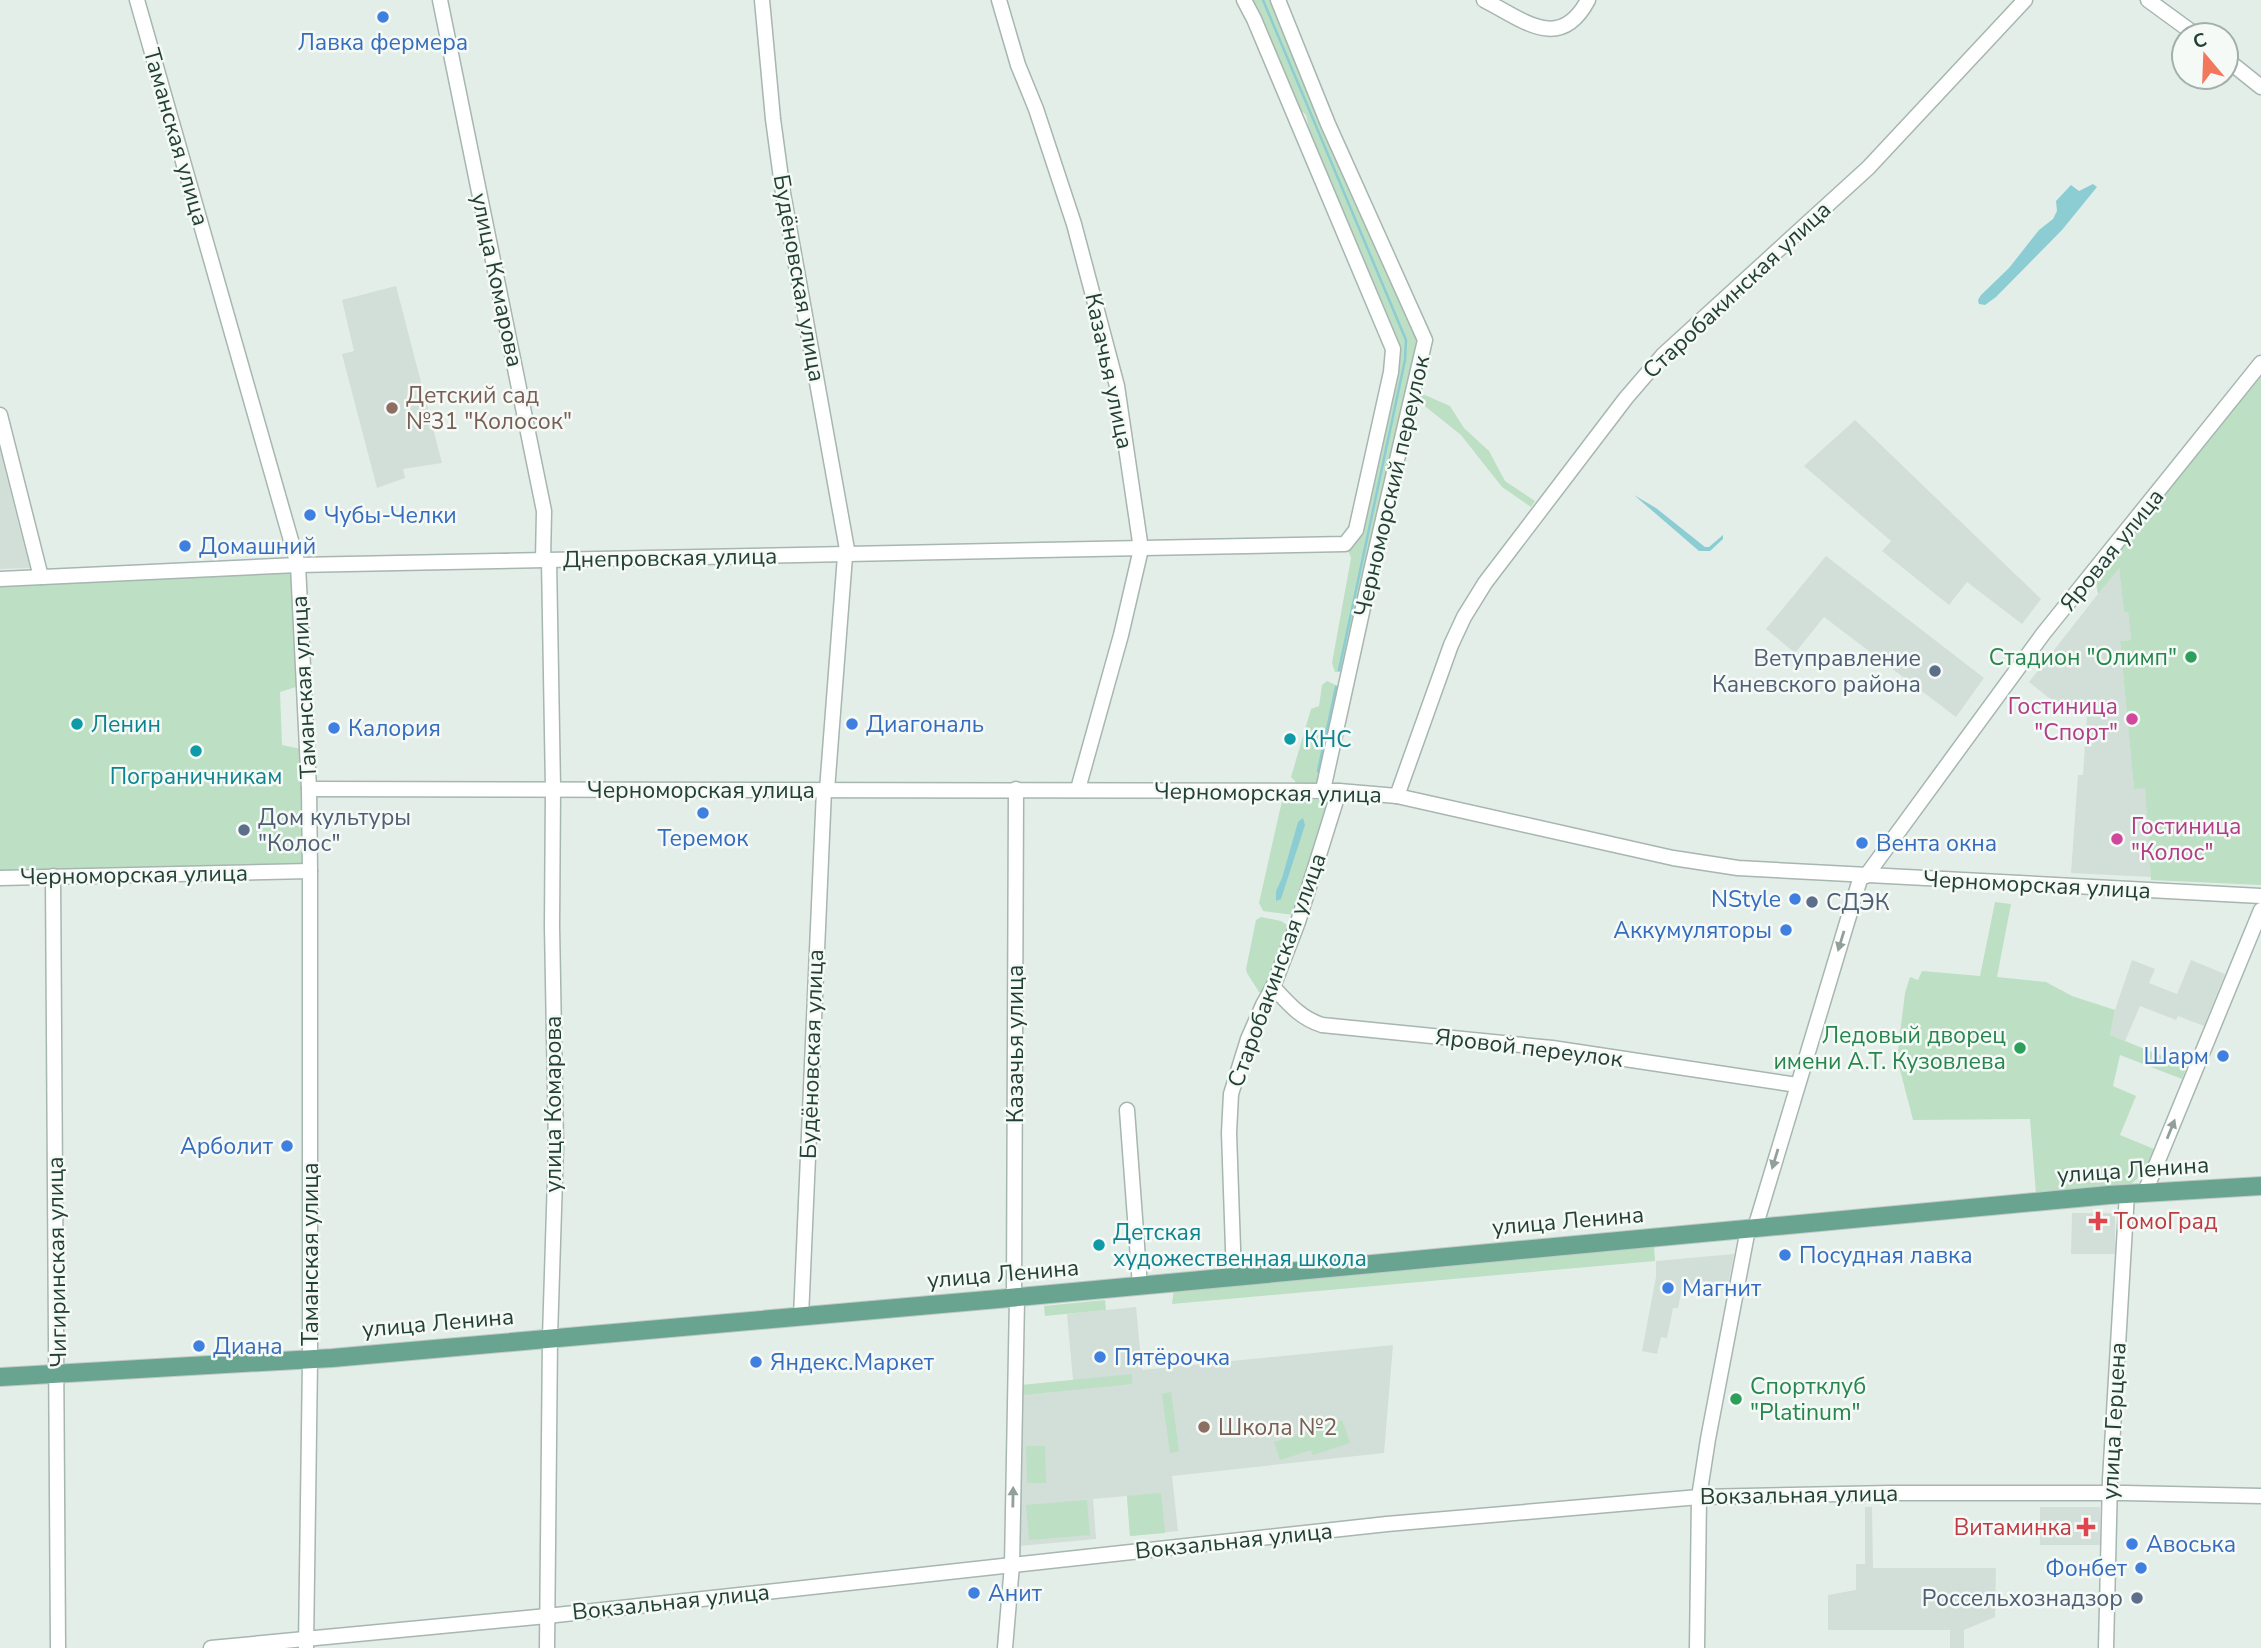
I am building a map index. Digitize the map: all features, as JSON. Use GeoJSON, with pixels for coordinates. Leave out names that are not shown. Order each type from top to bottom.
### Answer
{"type":"FeatureCollection","features":[{"type":"Feature","properties":{"kind":"main road","name":"улица Ленина"},"geometry":{"type":"LineString","coordinates":[[0,1377],[310,1360],[1015,1298],[2136,1193],[2261,1186]]}},
{"type":"Feature","properties":{"kind":"street","name":"Таманская улица"},"geometry":{"type":"LineString","coordinates":[[137,0],[298,565],[309,789],[310,871],[310,1360],[306,1644]]}},
{"type":"Feature","properties":{"kind":"street","name":"улица Комарова"},"geometry":{"type":"LineString","coordinates":[[440,0],[544,511],[554,789],[552,926],[556,1146],[550,1337],[547,1648]]}},
{"type":"Feature","properties":{"kind":"street","name":"Будёновская улица"},"geometry":{"type":"LineString","coordinates":[[762,0],[783,193],[847,555],[825,790],[801,1317]]}},
{"type":"Feature","properties":{"kind":"street","name":"Казачья улица"},"geometry":{"type":"LineString","coordinates":[[999,0],[1018,65],[1037,109],[1074,224],[1117,387],[1141,549],[1121,635],[1078,789]]}},
{"type":"Feature","properties":{"kind":"street","name":"Днепровская улица"},"geometry":{"type":"LineString","coordinates":[[0,579],[298,565],[1341,546],[1351,539],[1356,530],[1391,372],[1393,349],[1244,0]]}},
{"type":"Feature","properties":{"kind":"street","name":"Черноморский переулок"},"geometry":{"type":"LineString","coordinates":[[1278,0],[1328,124],[1425,340],[1323,790]]}},
{"type":"Feature","properties":{"kind":"street"},"geometry":{"type":"LineString","coordinates":[[1484,0],[1548,30],[1558,30],[1569,24],[1588,0]]}},
{"type":"Feature","properties":{"kind":"street","name":"Старобакинская улица"},"geometry":{"type":"LineString","coordinates":[[1397,796],[1451,645],[1464,617],[1485,583],[1626,398],[1663,355],[1868,168],[2025,0]]}},
{"type":"Feature","properties":{"kind":"street"},"geometry":{"type":"LineString","coordinates":[[2148,0],[2177,21]]}},
{"type":"Feature","properties":{"kind":"street"},"geometry":{"type":"LineString","coordinates":[[2240,70],[2261,87]]}},
{"type":"Feature","properties":{"kind":"street","name":"Яровая улица"},"geometry":{"type":"LineString","coordinates":[[1697,1648],[1699,1497],[1708,1439],[1751,1229],[1864,876],[2043,634],[2261,363]]}},
{"type":"Feature","properties":{"kind":"street"},"geometry":{"type":"LineString","coordinates":[[0,415],[41,578]]}},
{"type":"Feature","properties":{"kind":"street","name":"Черноморская улица"},"geometry":{"type":"LineString","coordinates":[[309,789],[1323,790],[1397,796],[1693,862],[1762,871],[2261,896]]}},
{"type":"Feature","properties":{"kind":"street","name":"Казачья улица"},"geometry":{"type":"LineString","coordinates":[[1006,1648],[1012,1565],[1016,789]]}},
{"type":"Feature","properties":{"kind":"street","name":"Старобакинская улица"},"geometry":{"type":"LineString","coordinates":[[1234,1277],[1230,1102],[1248,1039],[1262,1005],[1273,987],[1298,922],[1339,791]]}},
{"type":"Feature","properties":{"kind":"street","name":"Черноморская улица"},"geometry":{"type":"LineString","coordinates":[[0,878],[310,871]]}},
{"type":"Feature","properties":{"kind":"street","name":"Чигиринская улица"},"geometry":{"type":"LineString","coordinates":[[53,876],[58,1648]]}},
{"type":"Feature","properties":{"kind":"street","name":"улица Герцена"},"geometry":{"type":"LineString","coordinates":[[2106,1648],[2110,1493],[2136,1193],[2261,910]]}},
{"type":"Feature","properties":{"kind":"street","name":"Яровой переулок"},"geometry":{"type":"LineString","coordinates":[[1273,987],[1293,1009],[1322,1025],[1552,1048],[1797,1085]]}},
{"type":"Feature","properties":{"kind":"street"},"geometry":{"type":"LineString","coordinates":[[1127,1110],[1140,1286]]}},
{"type":"Feature","properties":{"kind":"street","name":"Вокзальная улица"},"geometry":{"type":"LineString","coordinates":[[211,1648],[306,1644],[1465,1516],[1699,1497],[1869,1493],[2261,1496]]}},
{"type":"Feature","properties":{"kind":"shaded area","name":"Детский сад №31 \"Колосок\""},"geometry":{"type":"Polygon","coordinates":[[[396,286],[442,463],[403,469],[405,478],[377,488],[342,354],[354,351],[342,300],[396,286]]]}},
{"type":"Feature","properties":{"kind":"shaded area"},"geometry":{"type":"Polygon","coordinates":[[[1855,420],[2041,599],[2022,624],[1967,582],[1949,605],[1882,551],[1891,541],[1804,466],[1855,420]]]}},
{"type":"Feature","properties":{"kind":"shaded area"},"geometry":{"type":"Polygon","coordinates":[[[0,450],[19,526],[30,568],[0,569],[0,450]]]}},
{"type":"Feature","properties":{"kind":"shaded area"},"geometry":{"type":"Polygon","coordinates":[[[1826,556],[1984,678],[1956,717],[1824,617],[1795,653],[1766,629],[1826,556]]]}},
{"type":"Feature","properties":{"kind":"shaded area"},"geometry":{"type":"Polygon","coordinates":[[[2119,567],[2124,612],[2128,612],[2131,640],[2120,641],[2134,788],[2145,788],[2151,877],[2071,873],[2078,775],[2083,775],[2087,715],[2049,698],[2029,682],[2119,567]]]}},
{"type":"Feature","properties":{"kind":"shaded area"},"geometry":{"type":"Polygon","coordinates":[[[2132,960],[2155,969],[2149,983],[2177,994],[2191,960],[2225,974],[2204,1026],[2178,1016],[2176,1020],[2140,1006],[2125,1041],[2110,1035],[2115,1010],[2132,960]]]}},
{"type":"Feature","properties":{"kind":"shaded area"},"geometry":{"type":"Polygon","coordinates":[[[2072,1213],[2115,1213],[2115,1254],[2071,1254],[2072,1213]]]}},
{"type":"Feature","properties":{"kind":"shaded area"},"geometry":{"type":"Polygon","coordinates":[[[1734,1254],[1728,1285],[1697,1280],[1694,1290],[1682,1288],[1678,1308],[1673,1308],[1667,1338],[1661,1337],[1657,1354],[1642,1351],[1656,1277],[1656,1261],[1734,1254]]]}},
{"type":"Feature","properties":{"kind":"shaded area","name":"Школа №2"},"geometry":{"type":"Polygon","coordinates":[[[1136,1307],[1142,1370],[1393,1345],[1384,1453],[1172,1476],[1178,1531],[1130,1536],[1127,1496],[1093,1499],[1096,1539],[1020,1546],[1022,1385],[1073,1380],[1067,1314],[1136,1307]]]}},
{"type":"Feature","properties":{"kind":"shaded area"},"geometry":{"type":"Polygon","coordinates":[[[1865,1507],[1872,1507],[1873,1568],[1996,1568],[1995,1617],[1964,1630],[1964,1648],[1950,1648],[1950,1630],[1828,1630],[1828,1595],[1856,1590],[1856,1564],[1865,1564],[1865,1507]]]}},
{"type":"Feature","properties":{"kind":"shaded area"},"geometry":{"type":"Polygon","coordinates":[[[2040,1507],[2100,1507],[2100,1545],[2040,1545],[2040,1507]]]}},
{"type":"Feature","properties":{"kind":"green space"},"geometry":{"type":"Polygon","coordinates":[[[1248,0],[1274,0],[1420,343],[1342,672],[1335,672],[1332,663],[1351,558],[1348,550],[1396,357],[1311,138],[1306,115],[1293,103],[1248,0]]]}},
{"type":"Feature","properties":{"kind":"green space","name":"Стадион \"Олимп\""},"geometry":{"type":"Polygon","coordinates":[[[2261,369],[2261,885],[2151,880],[2145,788],[2134,789],[2120,641],[2131,640],[2128,612],[2124,612],[2119,568],[2098,594],[2095,577],[2261,369]]]}},
{"type":"Feature","properties":{"kind":"green space"},"geometry":{"type":"Polygon","coordinates":[[[1418,392],[1450,406],[1464,428],[1489,451],[1505,481],[1535,501],[1531,507],[1502,487],[1461,435],[1416,399],[1418,392]]]}},
{"type":"Feature","properties":{"kind":"green space"},"geometry":{"type":"Polygon","coordinates":[[[291,569],[296,687],[280,692],[282,745],[301,749],[304,864],[0,874],[0,582],[291,569]]]}},
{"type":"Feature","properties":{"kind":"green space"},"geometry":{"type":"Polygon","coordinates":[[[1327,681],[1340,687],[1321,784],[1297,783],[1291,777],[1311,709],[1319,706],[1322,685],[1327,681]]]}},
{"type":"Feature","properties":{"kind":"green space"},"geometry":{"type":"Polygon","coordinates":[[[1286,799],[1323,800],[1328,802],[1329,807],[1294,915],[1263,911],[1259,903],[1282,802],[1286,799]]]}},
{"type":"Feature","properties":{"kind":"green space","name":"Ледовый дворец имени А.Т. Кузовлева"},"geometry":{"type":"Polygon","coordinates":[[[1995,902],[2011,904],[1997,977],[2046,982],[2072,996],[2115,1010],[2110,1035],[2187,1066],[2182,1079],[2120,1055],[2113,1086],[2136,1096],[2120,1135],[2154,1149],[2143,1174],[2131,1184],[2036,1194],[2030,1119],[1913,1120],[1897,1058],[1905,993],[1910,977],[1918,980],[1922,971],[1980,976],[1995,902]]]}},
{"type":"Feature","properties":{"kind":"green space"},"geometry":{"type":"Polygon","coordinates":[[[1261,917],[1281,921],[1290,927],[1270,983],[1263,992],[1259,992],[1246,969],[1256,920],[1261,917]]]}},
{"type":"Feature","properties":{"kind":"green space"},"geometry":{"type":"Polygon","coordinates":[[[1654,1246],[1655,1261],[1172,1304],[1174,1289],[1654,1246]]]}},
{"type":"Feature","properties":{"kind":"green space"},"geometry":{"type":"Polygon","coordinates":[[[1105,1300],[1106,1310],[1045,1316],[1044,1306],[1105,1300]]]}},
{"type":"Feature","properties":{"kind":"green space"},"geometry":{"type":"Polygon","coordinates":[[[1132,1374],[1132,1384],[1022,1395],[1022,1385],[1132,1374]]]}},
{"type":"Feature","properties":{"kind":"green space"},"geometry":{"type":"Polygon","coordinates":[[[1171,1392],[1179,1451],[1170,1453],[1162,1394],[1171,1392]]]}},
{"type":"Feature","properties":{"kind":"green space"},"geometry":{"type":"Polygon","coordinates":[[[1342,1420],[1350,1443],[1313,1455],[1311,1450],[1280,1460],[1274,1442],[1342,1420]]]}},
{"type":"Feature","properties":{"kind":"green space"},"geometry":{"type":"Polygon","coordinates":[[[1026,1446],[1045,1446],[1046,1483],[1027,1483],[1026,1446]]]}},
{"type":"Feature","properties":{"kind":"green space"},"geometry":{"type":"Polygon","coordinates":[[[1161,1493],[1165,1533],[1130,1536],[1127,1496],[1161,1493]]]}},
{"type":"Feature","properties":{"kind":"green space"},"geometry":{"type":"Polygon","coordinates":[[[1087,1500],[1090,1535],[1029,1540],[1026,1505],[1087,1500]]]}},
{"type":"Feature","properties":{"kind":"water"},"geometry":{"type":"Polygon","coordinates":[[[2093,184],[2097,187],[2062,230],[1996,297],[1985,305],[1979,304],[1981,295],[2009,268],[2039,230],[2053,219],[2057,211],[2056,201],[2071,185],[2079,191],[2093,184]]]}},
{"type":"Feature","properties":{"kind":"water"},"geometry":{"type":"Polygon","coordinates":[[[1634,495],[1656,508],[1705,547],[1709,547],[1723,535],[1723,539],[1710,551],[1699,551],[1634,495]]]}},
{"type":"Feature","properties":{"kind":"water"},"geometry":{"type":"Polygon","coordinates":[[[1303,818],[1305,825],[1281,899],[1276,901],[1276,891],[1298,822],[1303,818]]]}},
{"type":"Feature","properties":{"kind":"waterway"},"geometry":{"type":"LineString","coordinates":[[1263,0],[1406,340],[1405,360],[1339,670]]}},
{"type":"Feature","properties":{"kind":"waterway"},"geometry":{"type":"LineString","coordinates":[[1318,771],[1336,687]]}},
{"type":"Feature","properties":{"kind":"place","name":"Лавка фермера"},"geometry":{"type":"Point","coordinates":[383,17]}},
{"type":"Feature","properties":{"kind":"place","name":"Детский сад №31 \"Колосок\""},"geometry":{"type":"Point","coordinates":[392,408]}},
{"type":"Feature","properties":{"kind":"place","name":"Чубы-Челки"},"geometry":{"type":"Point","coordinates":[310,515]}},
{"type":"Feature","properties":{"kind":"place","name":"Домашний"},"geometry":{"type":"Point","coordinates":[185,546]}},
{"type":"Feature","properties":{"kind":"place","name":"Стадион \"Олимп\""},"geometry":{"type":"Point","coordinates":[2191,657]}},
{"type":"Feature","properties":{"kind":"place","name":"Ветуправление Каневского района"},"geometry":{"type":"Point","coordinates":[1935,671]}},
{"type":"Feature","properties":{"kind":"place","name":"Гостиница \"Спорт\""},"geometry":{"type":"Point","coordinates":[2132,719]}},
{"type":"Feature","properties":{"kind":"place","name":"Ленин"},"geometry":{"type":"Point","coordinates":[77,724]}},
{"type":"Feature","properties":{"kind":"place","name":"Диагональ"},"geometry":{"type":"Point","coordinates":[852,724]}},
{"type":"Feature","properties":{"kind":"place","name":"Калория"},"geometry":{"type":"Point","coordinates":[334,728]}},
{"type":"Feature","properties":{"kind":"place","name":"КНС"},"geometry":{"type":"Point","coordinates":[1290,739]}},
{"type":"Feature","properties":{"kind":"place","name":"Пограничникам"},"geometry":{"type":"Point","coordinates":[196,751]}},
{"type":"Feature","properties":{"kind":"place","name":"Теремок"},"geometry":{"type":"Point","coordinates":[703,813]}},
{"type":"Feature","properties":{"kind":"place","name":"Дом культуры \"Колос\""},"geometry":{"type":"Point","coordinates":[244,830]}},
{"type":"Feature","properties":{"kind":"place","name":"Гостиница \"Колос\""},"geometry":{"type":"Point","coordinates":[2117,839]}},
{"type":"Feature","properties":{"kind":"place","name":"Вента окна"},"geometry":{"type":"Point","coordinates":[1862,843]}},
{"type":"Feature","properties":{"kind":"place","name":"NStyle"},"geometry":{"type":"Point","coordinates":[1795,899]}},
{"type":"Feature","properties":{"kind":"place","name":"СДЭК"},"geometry":{"type":"Point","coordinates":[1812,902]}},
{"type":"Feature","properties":{"kind":"place","name":"Аккумуляторы"},"geometry":{"type":"Point","coordinates":[1786,930]}},
{"type":"Feature","properties":{"kind":"place","name":"Ледовый дворец имени А.Т. Кузовлева"},"geometry":{"type":"Point","coordinates":[2020,1048]}},
{"type":"Feature","properties":{"kind":"place","name":"Шарм"},"geometry":{"type":"Point","coordinates":[2223,1056]}},
{"type":"Feature","properties":{"kind":"place","name":"Арболит"},"geometry":{"type":"Point","coordinates":[287,1146]}},
{"type":"Feature","properties":{"kind":"place","name":"ТомоГрад"},"geometry":{"type":"Point","coordinates":[2098,1221]}},
{"type":"Feature","properties":{"kind":"place","name":"Детская художественная школа"},"geometry":{"type":"Point","coordinates":[1099,1245]}},
{"type":"Feature","properties":{"kind":"place","name":"Посудная лавка"},"geometry":{"type":"Point","coordinates":[1785,1255]}},
{"type":"Feature","properties":{"kind":"place","name":"Магнит"},"geometry":{"type":"Point","coordinates":[1668,1288]}},
{"type":"Feature","properties":{"kind":"place","name":"Диана"},"geometry":{"type":"Point","coordinates":[199,1346]}},
{"type":"Feature","properties":{"kind":"place","name":"Пятёрочка"},"geometry":{"type":"Point","coordinates":[1100,1357]}},
{"type":"Feature","properties":{"kind":"place","name":"Яндекс.Маркет"},"geometry":{"type":"Point","coordinates":[756,1362]}},
{"type":"Feature","properties":{"kind":"place","name":"Спортклуб \"Platinum\""},"geometry":{"type":"Point","coordinates":[1736,1399]}},
{"type":"Feature","properties":{"kind":"place","name":"Школа №2"},"geometry":{"type":"Point","coordinates":[1204,1427]}},
{"type":"Feature","properties":{"kind":"place","name":"Витаминка"},"geometry":{"type":"Point","coordinates":[2086,1527]}},
{"type":"Feature","properties":{"kind":"place","name":"Авоська"},"geometry":{"type":"Point","coordinates":[2132,1544]}},
{"type":"Feature","properties":{"kind":"place","name":"Фонбет"},"geometry":{"type":"Point","coordinates":[2141,1568]}},
{"type":"Feature","properties":{"kind":"place","name":"Анит"},"geometry":{"type":"Point","coordinates":[974,1593]}},
{"type":"Feature","properties":{"kind":"place","name":"Россельхознадзор"},"geometry":{"type":"Point","coordinates":[2137,1598]}}]}
